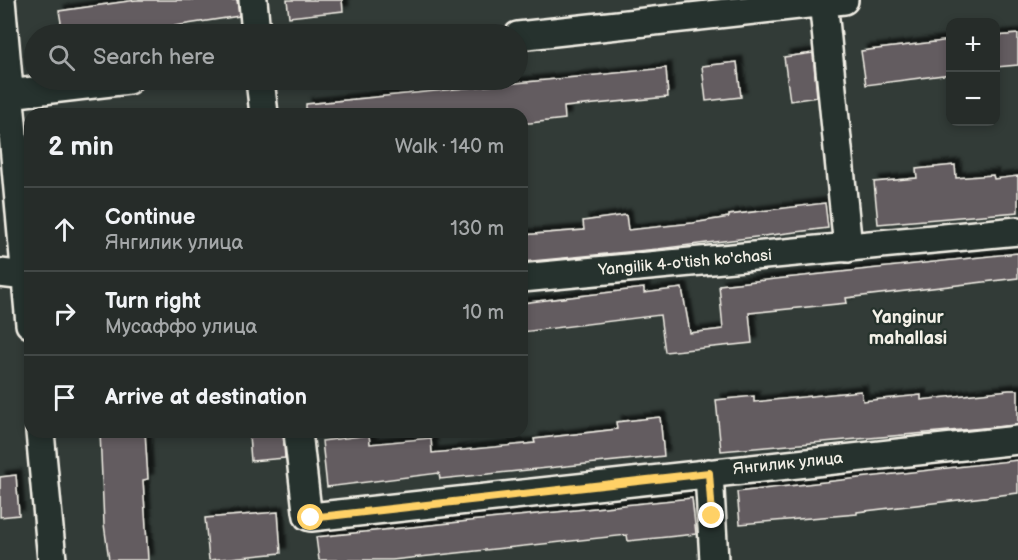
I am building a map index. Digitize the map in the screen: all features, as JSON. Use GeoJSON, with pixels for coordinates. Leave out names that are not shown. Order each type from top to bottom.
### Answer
{"type":"FeatureCollection","features":[{"type":"Feature","properties":{"kind":"street"},"geometry":{"type":"LineString","coordinates":[[1,0],[13,275],[24,307]]}},
{"type":"Feature","properties":{"kind":"street"},"geometry":{"type":"LineString","coordinates":[[253,0],[255,24]]}},
{"type":"Feature","properties":{"kind":"street"},"geometry":{"type":"LineString","coordinates":[[528,35],[830,1],[848,248]]}},
{"type":"Feature","properties":{"kind":"street"},"geometry":{"type":"LineString","coordinates":[[5,94],[40,90]]}},
{"type":"Feature","properties":{"kind":"street"},"geometry":{"type":"LineString","coordinates":[[261,90],[263,108]]}},
{"type":"Feature","properties":{"kind":"street","name":"Yangilik 4-o'tish ko'chasi"},"geometry":{"type":"LineString","coordinates":[[528,277],[1018,231]]}},
{"type":"Feature","properties":{"kind":"street"},"geometry":{"type":"LineString","coordinates":[[41,438],[52,560]]}},
{"type":"Feature","properties":{"kind":"street","name":"Янгилик улица"},"geometry":{"type":"LineString","coordinates":[[299,438],[308,516],[311,518],[1018,440]]}},
{"type":"Feature","properties":{"kind":"street"},"geometry":{"type":"LineString","coordinates":[[709,473],[714,560]]}},
{"type":"Feature","properties":{"kind":"building"},"geometry":{"type":"Polygon","coordinates":[[[136,0],[237,0],[239,16],[187,24],[61,24],[59,11],[136,0]]]}},
{"type":"Feature","properties":{"kind":"building"},"geometry":{"type":"Polygon","coordinates":[[[287,0],[342,0],[343,11],[289,17],[287,0]]]}},
{"type":"Feature","properties":{"kind":"building"},"geometry":{"type":"Polygon","coordinates":[[[1018,34],[1018,65],[1000,67],[1000,36],[1018,34]]]}},
{"type":"Feature","properties":{"kind":"building"},"geometry":{"type":"Polygon","coordinates":[[[946,41],[946,75],[866,85],[861,51],[946,41]]]}},
{"type":"Feature","properties":{"kind":"building"},"geometry":{"type":"Polygon","coordinates":[[[813,53],[817,97],[790,101],[784,57],[813,53]]]}},
{"type":"Feature","properties":{"kind":"building"},"geometry":{"type":"Polygon","coordinates":[[[737,62],[741,97],[706,101],[702,66],[737,62]]]}},
{"type":"Feature","properties":{"kind":"building"},"geometry":{"type":"Polygon","coordinates":[[[666,68],[668,97],[564,107],[565,119],[530,123],[528,123],[528,108],[306,108],[306,104],[446,90],[528,90],[528,82],[666,68]]]}},
{"type":"Feature","properties":{"kind":"building"},"geometry":{"type":"Polygon","coordinates":[[[955,165],[956,178],[993,175],[994,179],[1018,176],[1018,212],[878,224],[874,182],[917,178],[916,169],[955,165]]]}},
{"type":"Feature","properties":{"kind":"building"},"geometry":{"type":"Polygon","coordinates":[[[825,203],[828,228],[658,249],[528,261],[528,235],[584,230],[583,221],[626,215],[628,230],[693,223],[729,217],[729,215],[825,203]]]}},
{"type":"Feature","properties":{"kind":"building"},"geometry":{"type":"Polygon","coordinates":[[[1018,253],[1018,278],[846,298],[847,303],[749,313],[752,343],[665,352],[660,315],[528,331],[528,302],[644,288],[644,293],[682,288],[690,333],[723,329],[719,285],[1018,253]]]}},
{"type":"Feature","properties":{"kind":"building"},"geometry":{"type":"Polygon","coordinates":[[[1018,390],[1018,425],[721,451],[716,400],[754,396],[754,402],[861,391],[863,401],[921,395],[921,400],[1018,390]]]}},
{"type":"Feature","properties":{"kind":"building"},"geometry":{"type":"Polygon","coordinates":[[[660,417],[664,456],[440,479],[439,473],[327,487],[322,441],[369,438],[370,444],[431,438],[432,453],[535,443],[534,439],[617,429],[616,422],[660,417]]]}},
{"type":"Feature","properties":{"kind":"building"},"geometry":{"type":"Polygon","coordinates":[[[100,438],[145,438],[148,479],[143,480],[148,560],[109,560],[104,524],[100,438]]]}},
{"type":"Feature","properties":{"kind":"building"},"geometry":{"type":"Polygon","coordinates":[[[249,438],[283,438],[285,458],[251,461],[249,438]]]}},
{"type":"Feature","properties":{"kind":"building"},"geometry":{"type":"Polygon","coordinates":[[[1018,460],[1018,493],[857,512],[857,514],[740,524],[737,492],[1018,460]]]}},
{"type":"Feature","properties":{"kind":"building"},"geometry":{"type":"Polygon","coordinates":[[[16,475],[19,515],[0,517],[0,477],[16,475]]]}},
{"type":"Feature","properties":{"kind":"building"},"geometry":{"type":"Polygon","coordinates":[[[692,498],[696,534],[628,541],[627,535],[392,560],[319,560],[316,537],[692,498]]]}},
{"type":"Feature","properties":{"kind":"building"},"geometry":{"type":"Polygon","coordinates":[[[278,512],[281,553],[209,560],[205,518],[278,512]]]}},
{"type":"Feature","properties":{"kind":"district","name":"Yanginur mahallasi"},"geometry":{"type":"Point","coordinates":[908,327]}},
{"type":"Feature","properties":{"kind":"route"},"geometry":{"type":"LineString","coordinates":[[311,518],[709,473],[712,516]]}}]}
